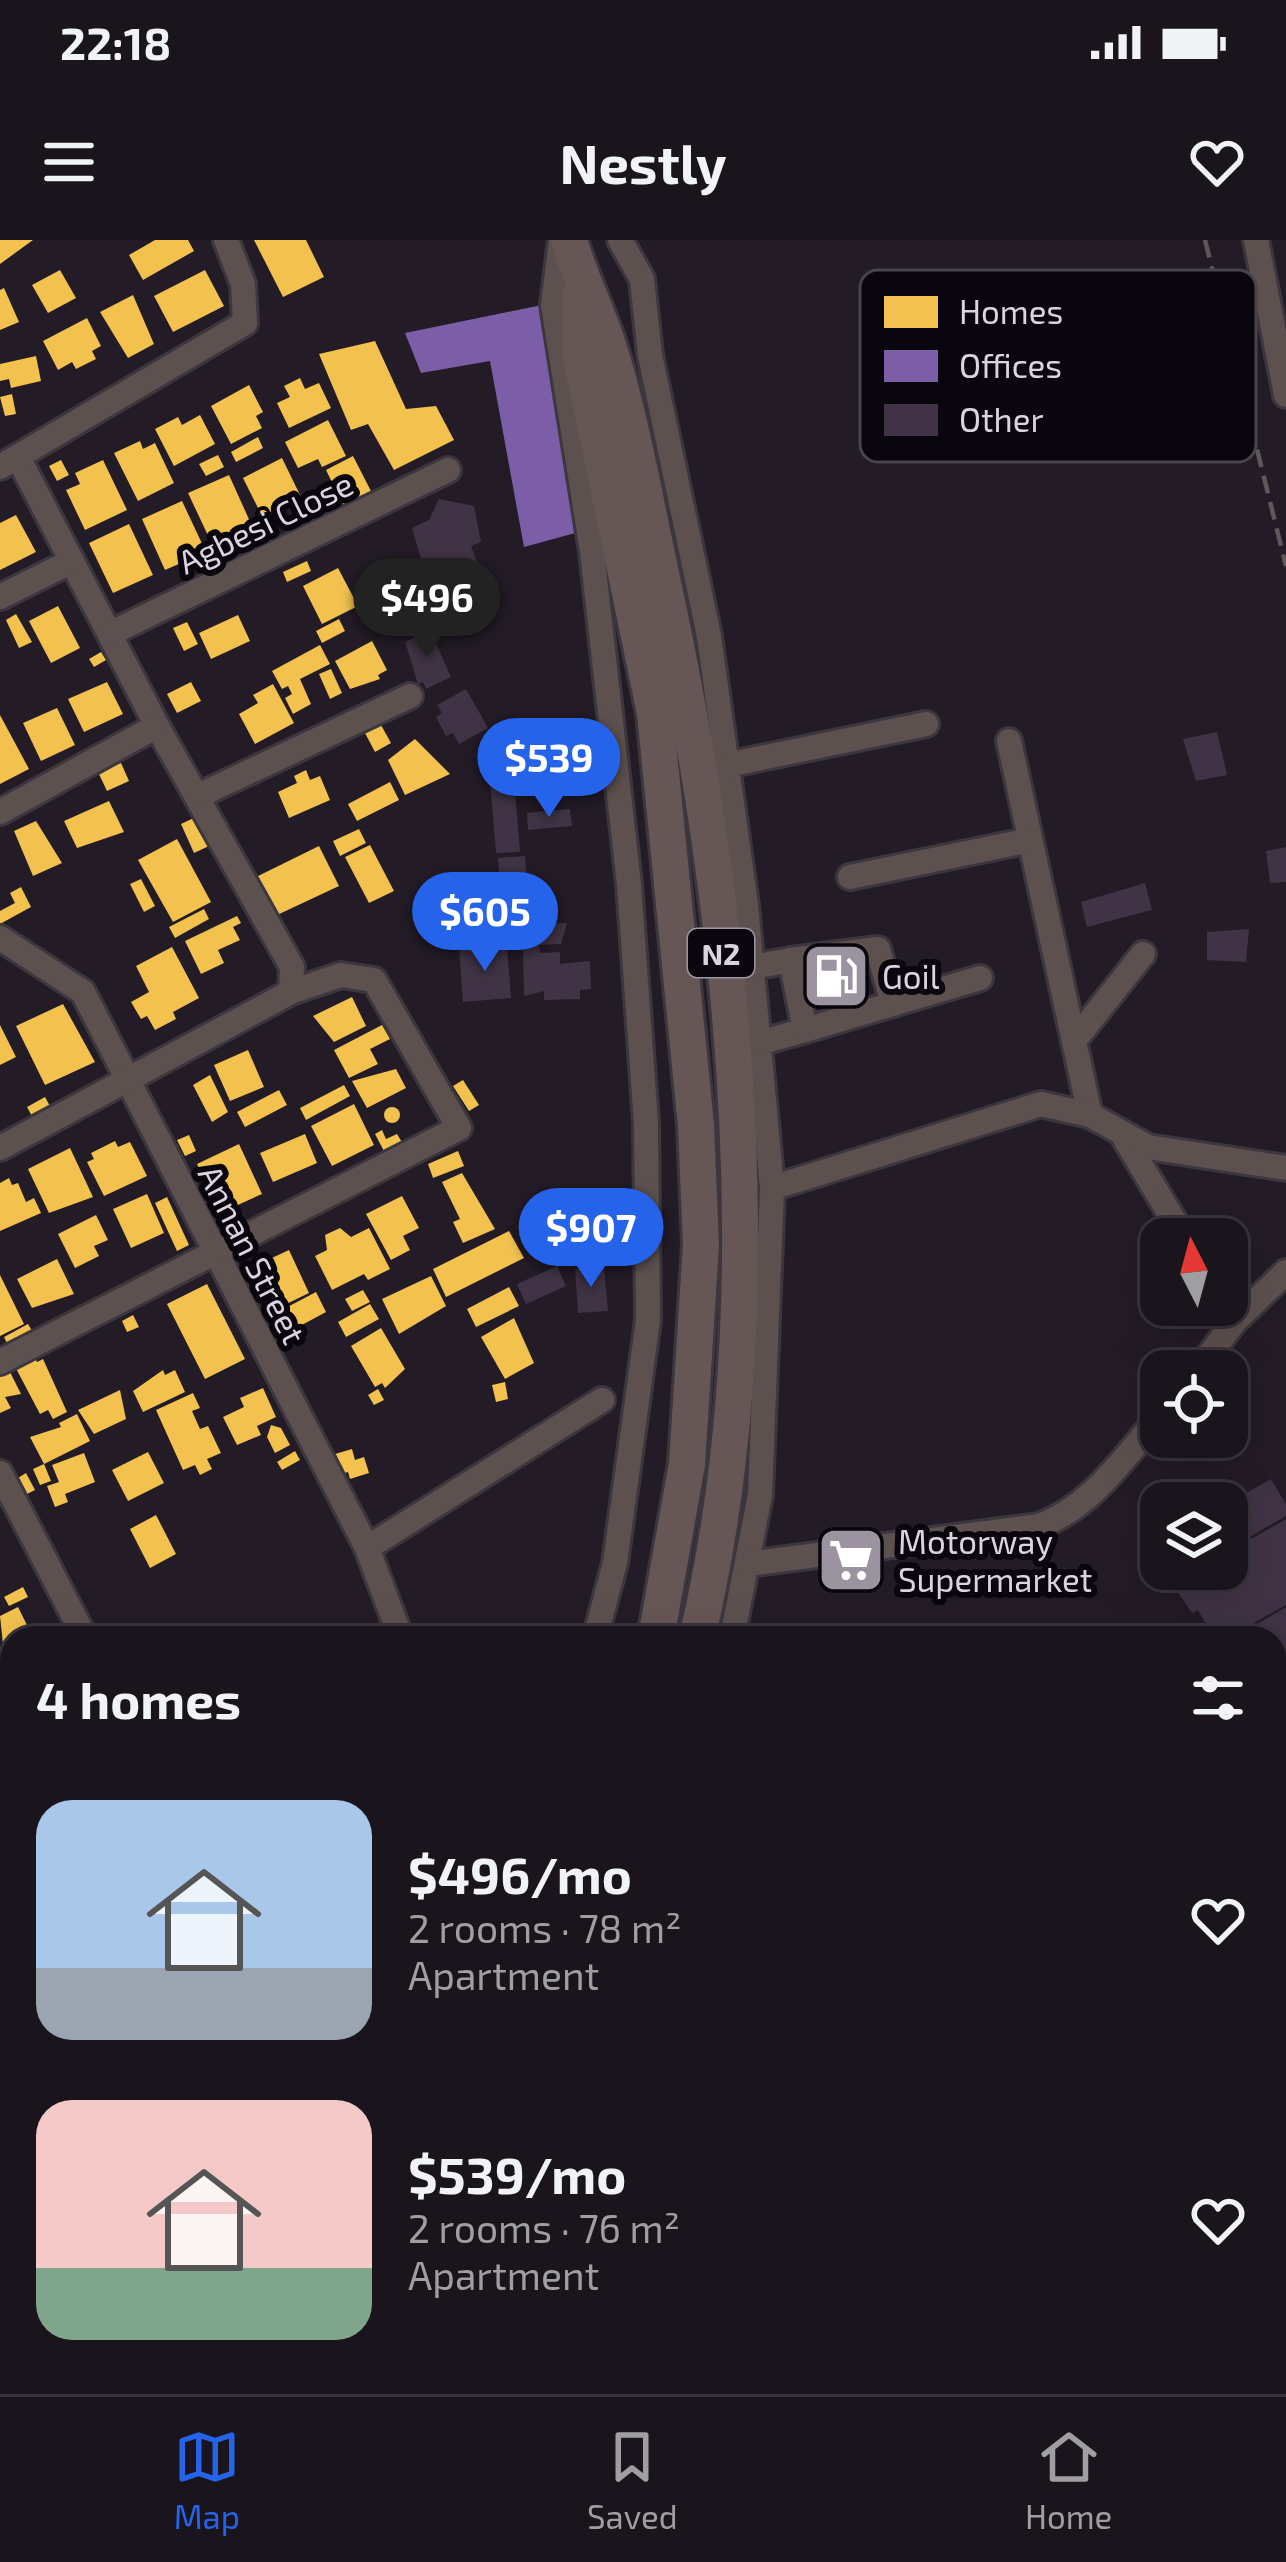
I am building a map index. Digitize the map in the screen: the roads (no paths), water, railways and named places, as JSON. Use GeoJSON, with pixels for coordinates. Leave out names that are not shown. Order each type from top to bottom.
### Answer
{"type":"FeatureCollection","features":[{"type":"Feature","properties":{"kind":"highway","name":"N2"},"geometry":{"type":"LineString","coordinates":[[565,240],[607,341],[680,661],[705,813],[725,985],[738,1198],[733,1367],[721,1490],[699,1626]]}},
{"type":"Feature","properties":{"kind":"highway","name":"N2"},"geometry":{"type":"LineString","coordinates":[[580,281],[580,352],[655,713],[674,865],[700,1245],[687,1464],[658,1626]]}},
{"type":"Feature","properties":{"kind":"highway"},"geometry":{"type":"LineString","coordinates":[[640,1626],[670,1504],[687,1464]]}},
{"type":"Feature","properties":{"kind":"street"},"geometry":{"type":"LineString","coordinates":[[226,240],[243,284],[245,322],[10,463],[73,561],[292,967],[291,992]]}},
{"type":"Feature","properties":{"kind":"street"},"geometry":{"type":"LineString","coordinates":[[565,240],[553,305],[592,551],[629,884],[646,1122],[648,1320],[615,1563],[598,1626]]}},
{"type":"Feature","properties":{"kind":"street"},"geometry":{"type":"LineString","coordinates":[[620,240],[642,279],[650,355],[709,635],[752,967],[772,1189],[760,1495],[734,1626]]}},
{"type":"Feature","properties":{"kind":"street"},"geometry":{"type":"LineString","coordinates":[[1256,240],[1286,395]]}},
{"type":"Feature","properties":{"kind":"street","name":"Agbesi Close"},"geometry":{"type":"LineString","coordinates":[[111,633],[448,470]]}},
{"type":"Feature","properties":{"kind":"street"},"geometry":{"type":"LineString","coordinates":[[0,597],[73,561]]}},
{"type":"Feature","properties":{"kind":"street"},"geometry":{"type":"LineString","coordinates":[[200,795],[410,696]]}},
{"type":"Feature","properties":{"kind":"street"},"geometry":{"type":"LineString","coordinates":[[727,765],[926,724]]}},
{"type":"Feature","properties":{"kind":"street"},"geometry":{"type":"LineString","coordinates":[[0,812],[158,726]]}},
{"type":"Feature","properties":{"kind":"street"},"geometry":{"type":"LineString","coordinates":[[1009,741],[1090,1114]]}},
{"type":"Feature","properties":{"kind":"street"},"geometry":{"type":"LineString","coordinates":[[850,877],[1030,840]]}},
{"type":"Feature","properties":{"kind":"street","name":"Annan Street"},"geometry":{"type":"LineString","coordinates":[[0,938],[83,992],[367,1548],[396,1626]]}},
{"type":"Feature","properties":{"kind":"street"},"geometry":{"type":"LineString","coordinates":[[752,967],[878,949],[893,1004]]}},
{"type":"Feature","properties":{"kind":"street"},"geometry":{"type":"LineString","coordinates":[[1074,1042],[1143,954]]}},
{"type":"Feature","properties":{"kind":"street"},"geometry":{"type":"LineString","coordinates":[[791,960],[805,1030]]}},
{"type":"Feature","properties":{"kind":"street"},"geometry":{"type":"LineString","coordinates":[[0,1148],[291,992],[341,976],[374,980],[459,1128],[0,1362]]}},
{"type":"Feature","properties":{"kind":"street"},"geometry":{"type":"LineString","coordinates":[[759,1043],[980,978]]}},
{"type":"Feature","properties":{"kind":"street"},"geometry":{"type":"LineString","coordinates":[[772,1189],[1041,1104],[1090,1114],[1125,1139],[1216,1161],[1286,1168]]}},
{"type":"Feature","properties":{"kind":"street"},"geometry":{"type":"LineString","coordinates":[[1125,1139],[1172,1218]]}},
{"type":"Feature","properties":{"kind":"street"},"geometry":{"type":"LineString","coordinates":[[1248,1300],[1286,1272]]}},
{"type":"Feature","properties":{"kind":"street"},"geometry":{"type":"LineString","coordinates":[[367,1548],[602,1400]]}},
{"type":"Feature","properties":{"kind":"street"},"geometry":{"type":"LineString","coordinates":[[747,1564],[1039,1526],[1065,1516],[1140,1437]]}},
{"type":"Feature","properties":{"kind":"street"},"geometry":{"type":"LineString","coordinates":[[0,1473],[80,1626]]}},
{"type":"Feature","properties":{"kind":"railway"},"geometry":{"type":"LineString","coordinates":[[1205,240],[1212,270]]}},
{"type":"Feature","properties":{"kind":"railway"},"geometry":{"type":"LineString","coordinates":[[1256,445],[1286,566]]}},
{"type":"Feature","properties":{"kind":"place","name":"Goil"},"geometry":{"type":"Point","coordinates":[836,976]}},
{"type":"Feature","properties":{"kind":"place","name":"Motorway Supermarket"},"geometry":{"type":"Point","coordinates":[851,1560]}}]}
